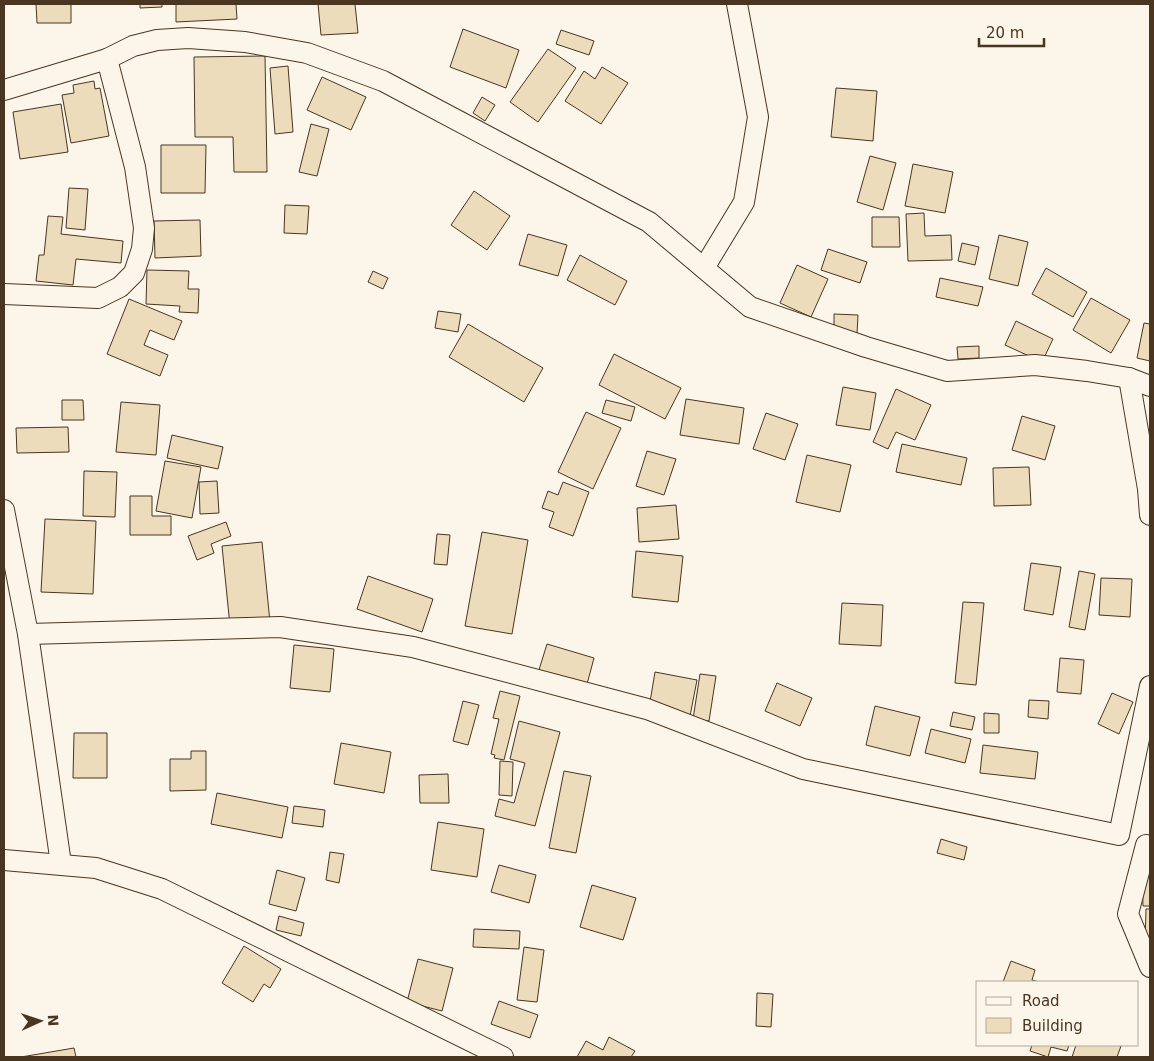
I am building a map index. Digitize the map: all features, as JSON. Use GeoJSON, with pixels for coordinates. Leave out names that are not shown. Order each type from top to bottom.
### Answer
{"type":"FeatureCollection","features":[{"type":"Feature","properties":{"kind":"street"},"geometry":{"type":"LineString","coordinates":[[704,268],[744,202],[758,117],[737,4]]}},
{"type":"Feature","properties":{"kind":"street"},"geometry":{"type":"LineString","coordinates":[[4,90],[107,59],[133,46],[156,40],[188,38],[245,42],[307,53],[383,81],[649,222],[750,307],[866,347],[947,371],[1035,365],[1087,370],[1129,378],[1150,386]]}},
{"type":"Feature","properties":{"kind":"street"},"geometry":{"type":"LineString","coordinates":[[4,294],[98,298],[120,287],[134,273],[142,249],[144,228],[135,167],[107,59]]}},
{"type":"Feature","properties":{"kind":"street"},"geometry":{"type":"LineString","coordinates":[[1129,378],[1148,490],[1150,515]]}},
{"type":"Feature","properties":{"kind":"street"},"geometry":{"type":"LineString","coordinates":[[4,510],[28,634],[61,864]]}},
{"type":"Feature","properties":{"kind":"street"},"geometry":{"type":"LineString","coordinates":[[28,634],[280,627],[413,647],[647,709],[803,769],[1118,835],[1148,846],[1128,914],[1150,967]]}},
{"type":"Feature","properties":{"kind":"street"},"geometry":{"type":"LineString","coordinates":[[1118,835],[1150,686]]}},
{"type":"Feature","properties":{"kind":"street"},"geometry":{"type":"LineString","coordinates":[[4,860],[96,868],[162,890],[503,1057]]}},
{"type":"Feature","properties":{"kind":"building"},"geometry":{"type":"Polygon","coordinates":[[[36,4],[71,4],[71,23],[37,23],[36,4]]]}},
{"type":"Feature","properties":{"kind":"building"},"geometry":{"type":"Polygon","coordinates":[[[140,4],[162,4],[162,7],[140,8],[140,4]]]}},
{"type":"Feature","properties":{"kind":"building"},"geometry":{"type":"Polygon","coordinates":[[[176,4],[236,4],[237,19],[176,22],[176,4]]]}},
{"type":"Feature","properties":{"kind":"building"},"geometry":{"type":"Polygon","coordinates":[[[318,4],[355,4],[358,33],[321,35],[318,4]]]}},
{"type":"Feature","properties":{"kind":"building"},"geometry":{"type":"Polygon","coordinates":[[[463,29],[519,50],[506,88],[450,67],[463,29]]]}},
{"type":"Feature","properties":{"kind":"building"},"geometry":{"type":"Polygon","coordinates":[[[561,30],[594,41],[589,55],[556,44],[561,30]]]}},
{"type":"Feature","properties":{"kind":"building"},"geometry":{"type":"Polygon","coordinates":[[[548,49],[576,68],[538,122],[510,102],[548,49]]]}},
{"type":"Feature","properties":{"kind":"building"},"geometry":{"type":"Polygon","coordinates":[[[265,56],[267,172],[234,172],[233,137],[195,137],[194,57],[265,56]]]}},
{"type":"Feature","properties":{"kind":"building"},"geometry":{"type":"Polygon","coordinates":[[[288,66],[293,132],[275,134],[270,68],[288,66]]]}},
{"type":"Feature","properties":{"kind":"building"},"geometry":{"type":"Polygon","coordinates":[[[602,67],[628,83],[601,124],[565,101],[584,71],[595,79],[602,67]]]}},
{"type":"Feature","properties":{"kind":"building"},"geometry":{"type":"Polygon","coordinates":[[[322,77],[366,97],[351,130],[307,110],[322,77]]]}},
{"type":"Feature","properties":{"kind":"building"},"geometry":{"type":"Polygon","coordinates":[[[94,81],[95,89],[100,88],[109,136],[71,143],[62,95],[74,93],[73,85],[94,81]]]}},
{"type":"Feature","properties":{"kind":"building"},"geometry":{"type":"Polygon","coordinates":[[[836,88],[877,91],[873,141],[831,137],[836,88]]]}},
{"type":"Feature","properties":{"kind":"building"},"geometry":{"type":"Polygon","coordinates":[[[482,97],[495,105],[485,121],[473,113],[482,97]]]}},
{"type":"Feature","properties":{"kind":"building"},"geometry":{"type":"Polygon","coordinates":[[[61,104],[68,152],[20,159],[13,112],[61,104]]]}},
{"type":"Feature","properties":{"kind":"building"},"geometry":{"type":"Polygon","coordinates":[[[311,124],[329,129],[317,176],[299,172],[311,124]]]}},
{"type":"Feature","properties":{"kind":"building"},"geometry":{"type":"Polygon","coordinates":[[[161,145],[206,145],[205,193],[161,193],[161,145]]]}},
{"type":"Feature","properties":{"kind":"building"},"geometry":{"type":"Polygon","coordinates":[[[870,156],[896,163],[883,210],[857,202],[870,156]]]}},
{"type":"Feature","properties":{"kind":"building"},"geometry":{"type":"Polygon","coordinates":[[[913,164],[953,172],[945,213],[905,206],[913,164]]]}},
{"type":"Feature","properties":{"kind":"building"},"geometry":{"type":"Polygon","coordinates":[[[69,188],[88,189],[85,230],[66,228],[69,188]]]}},
{"type":"Feature","properties":{"kind":"building"},"geometry":{"type":"Polygon","coordinates":[[[474,191],[510,216],[487,250],[451,225],[474,191]]]}},
{"type":"Feature","properties":{"kind":"building"},"geometry":{"type":"Polygon","coordinates":[[[285,205],[309,206],[307,234],[284,233],[285,205]]]}},
{"type":"Feature","properties":{"kind":"building"},"geometry":{"type":"Polygon","coordinates":[[[924,213],[925,236],[951,235],[952,260],[908,261],[906,214],[924,213]]]}},
{"type":"Feature","properties":{"kind":"building"},"geometry":{"type":"Polygon","coordinates":[[[48,216],[63,217],[61,234],[123,241],[121,263],[76,259],[73,285],[36,281],[39,255],[44,255],[48,216]]]}},
{"type":"Feature","properties":{"kind":"building"},"geometry":{"type":"Polygon","coordinates":[[[872,217],[899,217],[900,247],[872,247],[872,217]]]}},
{"type":"Feature","properties":{"kind":"building"},"geometry":{"type":"Polygon","coordinates":[[[200,220],[201,256],[155,258],[154,221],[200,220]]]}},
{"type":"Feature","properties":{"kind":"building"},"geometry":{"type":"Polygon","coordinates":[[[528,234],[567,245],[558,276],[519,265],[528,234]]]}},
{"type":"Feature","properties":{"kind":"building"},"geometry":{"type":"Polygon","coordinates":[[[999,235],[1028,242],[1018,286],[989,279],[999,235]]]}},
{"type":"Feature","properties":{"kind":"building"},"geometry":{"type":"Polygon","coordinates":[[[962,243],[979,247],[975,265],[958,261],[962,243]]]}},
{"type":"Feature","properties":{"kind":"building"},"geometry":{"type":"Polygon","coordinates":[[[828,249],[867,262],[860,283],[821,270],[828,249]]]}},
{"type":"Feature","properties":{"kind":"building"},"geometry":{"type":"Polygon","coordinates":[[[580,255],[627,281],[615,305],[567,280],[580,255]]]}},
{"type":"Feature","properties":{"kind":"building"},"geometry":{"type":"Polygon","coordinates":[[[797,265],[828,279],[811,317],[780,303],[797,265]]]}},
{"type":"Feature","properties":{"kind":"building"},"geometry":{"type":"Polygon","coordinates":[[[1046,268],[1087,292],[1073,317],[1032,294],[1046,268]]]}},
{"type":"Feature","properties":{"kind":"building"},"geometry":{"type":"Polygon","coordinates":[[[147,270],[189,271],[188,289],[199,289],[198,313],[179,312],[180,306],[146,304],[147,270]]]}},
{"type":"Feature","properties":{"kind":"building"},"geometry":{"type":"Polygon","coordinates":[[[373,271],[388,278],[383,289],[368,282],[373,271]]]}},
{"type":"Feature","properties":{"kind":"building"},"geometry":{"type":"Polygon","coordinates":[[[940,278],[983,287],[978,306],[936,297],[940,278]]]}},
{"type":"Feature","properties":{"kind":"building"},"geometry":{"type":"Polygon","coordinates":[[[1091,298],[1130,320],[1111,353],[1073,330],[1091,298]]]}},
{"type":"Feature","properties":{"kind":"building"},"geometry":{"type":"Polygon","coordinates":[[[129,299],[182,321],[174,340],[150,330],[144,345],[168,355],[160,376],[107,354],[129,299]]]}},
{"type":"Feature","properties":{"kind":"building"},"geometry":{"type":"Polygon","coordinates":[[[438,311],[461,314],[458,332],[435,328],[438,311]]]}},
{"type":"Feature","properties":{"kind":"building"},"geometry":{"type":"Polygon","coordinates":[[[834,314],[858,315],[857,334],[834,333],[834,314]]]}},
{"type":"Feature","properties":{"kind":"building"},"geometry":{"type":"Polygon","coordinates":[[[1016,321],[1053,339],[1042,362],[1005,345],[1016,321]]]}},
{"type":"Feature","properties":{"kind":"building"},"geometry":{"type":"Polygon","coordinates":[[[1144,323],[1150,324],[1150,361],[1137,358],[1144,323]]]}},
{"type":"Feature","properties":{"kind":"building"},"geometry":{"type":"Polygon","coordinates":[[[468,324],[543,368],[524,402],[449,357],[468,324]]]}},
{"type":"Feature","properties":{"kind":"building"},"geometry":{"type":"Polygon","coordinates":[[[979,346],[979,358],[958,359],[957,347],[979,346]]]}},
{"type":"Feature","properties":{"kind":"building"},"geometry":{"type":"Polygon","coordinates":[[[614,354],[681,388],[665,419],[599,385],[614,354]]]}},
{"type":"Feature","properties":{"kind":"building"},"geometry":{"type":"Polygon","coordinates":[[[843,387],[876,393],[870,430],[836,425],[843,387]]]}},
{"type":"Feature","properties":{"kind":"building"},"geometry":{"type":"Polygon","coordinates":[[[896,389],[931,405],[915,440],[896,432],[888,449],[873,442],[896,389]]]}},
{"type":"Feature","properties":{"kind":"building"},"geometry":{"type":"Polygon","coordinates":[[[686,399],[744,408],[739,444],[680,435],[686,399]]]}},
{"type":"Feature","properties":{"kind":"building"},"geometry":{"type":"Polygon","coordinates":[[[62,400],[83,400],[84,420],[62,420],[62,400]]]}},
{"type":"Feature","properties":{"kind":"building"},"geometry":{"type":"Polygon","coordinates":[[[606,400],[635,407],[631,421],[602,413],[606,400]]]}},
{"type":"Feature","properties":{"kind":"building"},"geometry":{"type":"Polygon","coordinates":[[[121,402],[160,405],[156,455],[116,452],[121,402]]]}},
{"type":"Feature","properties":{"kind":"building"},"geometry":{"type":"Polygon","coordinates":[[[586,412],[621,428],[593,489],[558,472],[586,412]]]}},
{"type":"Feature","properties":{"kind":"building"},"geometry":{"type":"Polygon","coordinates":[[[766,413],[798,424],[785,460],[753,449],[766,413]]]}},
{"type":"Feature","properties":{"kind":"building"},"geometry":{"type":"Polygon","coordinates":[[[1022,416],[1055,426],[1045,460],[1012,450],[1022,416]]]}},
{"type":"Feature","properties":{"kind":"building"},"geometry":{"type":"Polygon","coordinates":[[[68,427],[69,452],[17,453],[16,428],[68,427]]]}},
{"type":"Feature","properties":{"kind":"building"},"geometry":{"type":"Polygon","coordinates":[[[172,435],[223,447],[218,469],[167,458],[172,435]]]}},
{"type":"Feature","properties":{"kind":"building"},"geometry":{"type":"Polygon","coordinates":[[[902,444],[967,458],[961,485],[896,472],[902,444]]]}},
{"type":"Feature","properties":{"kind":"building"},"geometry":{"type":"Polygon","coordinates":[[[647,451],[676,459],[664,495],[636,486],[647,451]]]}},
{"type":"Feature","properties":{"kind":"building"},"geometry":{"type":"Polygon","coordinates":[[[807,455],[851,465],[840,512],[796,502],[807,455]]]}},
{"type":"Feature","properties":{"kind":"building"},"geometry":{"type":"Polygon","coordinates":[[[165,461],[201,467],[192,518],[156,511],[165,461]]]}},
{"type":"Feature","properties":{"kind":"building"},"geometry":{"type":"Polygon","coordinates":[[[1029,467],[1031,505],[994,506],[993,468],[1029,467]]]}},
{"type":"Feature","properties":{"kind":"building"},"geometry":{"type":"Polygon","coordinates":[[[84,471],[117,472],[115,517],[83,516],[84,471]]]}},
{"type":"Feature","properties":{"kind":"building"},"geometry":{"type":"Polygon","coordinates":[[[217,481],[219,513],[200,514],[199,482],[217,481]]]}},
{"type":"Feature","properties":{"kind":"building"},"geometry":{"type":"Polygon","coordinates":[[[563,482],[589,492],[573,536],[549,527],[554,512],[542,508],[548,491],[558,495],[563,482]]]}},
{"type":"Feature","properties":{"kind":"building"},"geometry":{"type":"Polygon","coordinates":[[[130,496],[152,496],[152,516],[171,516],[171,535],[130,535],[130,496]]]}},
{"type":"Feature","properties":{"kind":"building"},"geometry":{"type":"Polygon","coordinates":[[[676,505],[679,539],[639,542],[637,508],[676,505]]]}},
{"type":"Feature","properties":{"kind":"building"},"geometry":{"type":"Polygon","coordinates":[[[45,519],[96,521],[93,594],[41,592],[45,519]]]}},
{"type":"Feature","properties":{"kind":"building"},"geometry":{"type":"Polygon","coordinates":[[[226,522],[231,536],[211,544],[214,553],[197,560],[188,536],[226,522]]]}},
{"type":"Feature","properties":{"kind":"building"},"geometry":{"type":"Polygon","coordinates":[[[482,532],[528,540],[512,634],[465,626],[482,532]]]}},
{"type":"Feature","properties":{"kind":"building"},"geometry":{"type":"Polygon","coordinates":[[[437,534],[450,535],[447,565],[434,564],[437,534]]]}},
{"type":"Feature","properties":{"kind":"building"},"geometry":{"type":"Polygon","coordinates":[[[262,542],[270,622],[230,626],[222,546],[262,542]]]}},
{"type":"Feature","properties":{"kind":"building"},"geometry":{"type":"Polygon","coordinates":[[[636,551],[683,556],[678,602],[632,597],[636,551]]]}},
{"type":"Feature","properties":{"kind":"building"},"geometry":{"type":"Polygon","coordinates":[[[1031,563],[1061,567],[1053,615],[1024,610],[1031,563]]]}},
{"type":"Feature","properties":{"kind":"building"},"geometry":{"type":"Polygon","coordinates":[[[1079,571],[1095,574],[1085,630],[1069,627],[1079,571]]]}},
{"type":"Feature","properties":{"kind":"building"},"geometry":{"type":"Polygon","coordinates":[[[368,576],[433,599],[422,632],[357,609],[368,576]]]}},
{"type":"Feature","properties":{"kind":"building"},"geometry":{"type":"Polygon","coordinates":[[[1101,578],[1132,579],[1130,617],[1099,615],[1101,578]]]}},
{"type":"Feature","properties":{"kind":"building"},"geometry":{"type":"Polygon","coordinates":[[[963,602],[984,603],[976,685],[955,683],[963,602]]]}},
{"type":"Feature","properties":{"kind":"building"},"geometry":{"type":"Polygon","coordinates":[[[842,603],[883,605],[881,646],[839,644],[842,603]]]}},
{"type":"Feature","properties":{"kind":"building"},"geometry":{"type":"Polygon","coordinates":[[[547,644],[594,658],[586,688],[538,673],[547,644]]]}},
{"type":"Feature","properties":{"kind":"building"},"geometry":{"type":"Polygon","coordinates":[[[294,645],[334,649],[330,692],[290,688],[294,645]]]}},
{"type":"Feature","properties":{"kind":"building"},"geometry":{"type":"Polygon","coordinates":[[[1060,658],[1084,660],[1081,694],[1057,692],[1060,658]]]}},
{"type":"Feature","properties":{"kind":"building"},"geometry":{"type":"Polygon","coordinates":[[[655,672],[697,680],[690,716],[649,708],[655,672]]]}},
{"type":"Feature","properties":{"kind":"building"},"geometry":{"type":"Polygon","coordinates":[[[700,674],[716,676],[709,721],[693,719],[700,674]]]}},
{"type":"Feature","properties":{"kind":"building"},"geometry":{"type":"Polygon","coordinates":[[[777,683],[812,698],[800,726],[765,711],[777,683]]]}},
{"type":"Feature","properties":{"kind":"building"},"geometry":{"type":"Polygon","coordinates":[[[500,691],[520,696],[504,760],[494,758],[495,755],[491,754],[499,719],[493,718],[500,691]]]}},
{"type":"Feature","properties":{"kind":"building"},"geometry":{"type":"Polygon","coordinates":[[[1112,693],[1133,702],[1119,734],[1098,724],[1112,693]]]}},
{"type":"Feature","properties":{"kind":"building"},"geometry":{"type":"Polygon","coordinates":[[[1029,700],[1049,701],[1048,719],[1028,717],[1029,700]]]}},
{"type":"Feature","properties":{"kind":"building"},"geometry":{"type":"Polygon","coordinates":[[[463,701],[479,705],[468,745],[453,741],[463,701]]]}},
{"type":"Feature","properties":{"kind":"building"},"geometry":{"type":"Polygon","coordinates":[[[875,706],[920,717],[910,756],[866,745],[875,706]]]}},
{"type":"Feature","properties":{"kind":"building"},"geometry":{"type":"Polygon","coordinates":[[[953,712],[975,717],[972,730],[950,726],[953,712]]]}},
{"type":"Feature","properties":{"kind":"building"},"geometry":{"type":"Polygon","coordinates":[[[984,713],[999,714],[999,733],[984,733],[984,713]]]}},
{"type":"Feature","properties":{"kind":"building"},"geometry":{"type":"Polygon","coordinates":[[[519,721],[560,732],[535,826],[495,816],[499,799],[514,803],[525,763],[510,759],[519,721]]]}},
{"type":"Feature","properties":{"kind":"building"},"geometry":{"type":"Polygon","coordinates":[[[931,729],[971,739],[965,763],[925,753],[931,729]]]}},
{"type":"Feature","properties":{"kind":"building"},"geometry":{"type":"Polygon","coordinates":[[[74,733],[107,733],[107,778],[73,778],[74,733]]]}},
{"type":"Feature","properties":{"kind":"building"},"geometry":{"type":"Polygon","coordinates":[[[341,743],[391,752],[384,793],[334,784],[341,743]]]}},
{"type":"Feature","properties":{"kind":"building"},"geometry":{"type":"Polygon","coordinates":[[[983,745],[1038,752],[1035,779],[980,773],[983,745]]]}},
{"type":"Feature","properties":{"kind":"building"},"geometry":{"type":"Polygon","coordinates":[[[191,751],[206,751],[206,790],[170,791],[170,759],[191,759],[191,751]]]}},
{"type":"Feature","properties":{"kind":"building"},"geometry":{"type":"Polygon","coordinates":[[[500,761],[513,762],[512,796],[499,795],[500,761]]]}},
{"type":"Feature","properties":{"kind":"building"},"geometry":{"type":"Polygon","coordinates":[[[564,771],[591,776],[576,853],[549,848],[564,771]]]}},
{"type":"Feature","properties":{"kind":"building"},"geometry":{"type":"Polygon","coordinates":[[[448,774],[449,803],[420,803],[419,775],[448,774]]]}},
{"type":"Feature","properties":{"kind":"building"},"geometry":{"type":"Polygon","coordinates":[[[217,793],[288,807],[282,838],[211,824],[217,793]]]}},
{"type":"Feature","properties":{"kind":"building"},"geometry":{"type":"Polygon","coordinates":[[[294,806],[325,810],[323,827],[292,823],[294,806]]]}},
{"type":"Feature","properties":{"kind":"building"},"geometry":{"type":"Polygon","coordinates":[[[438,822],[484,829],[477,877],[431,870],[438,822]]]}},
{"type":"Feature","properties":{"kind":"building"},"geometry":{"type":"Polygon","coordinates":[[[941,839],[967,847],[964,860],[937,853],[941,839]]]}},
{"type":"Feature","properties":{"kind":"building"},"geometry":{"type":"Polygon","coordinates":[[[330,852],[344,854],[339,883],[326,880],[330,852]]]}},
{"type":"Feature","properties":{"kind":"building"},"geometry":{"type":"Polygon","coordinates":[[[499,865],[536,875],[529,903],[491,892],[499,865]]]}},
{"type":"Feature","properties":{"kind":"building"},"geometry":{"type":"Polygon","coordinates":[[[277,870],[305,878],[296,911],[269,904],[277,870]]]}},
{"type":"Feature","properties":{"kind":"building"},"geometry":{"type":"Polygon","coordinates":[[[1142,875],[1150,875],[1150,906],[1143,906],[1142,875]]]}},
{"type":"Feature","properties":{"kind":"building"},"geometry":{"type":"Polygon","coordinates":[[[592,885],[636,898],[623,940],[580,927],[592,885]]]}},
{"type":"Feature","properties":{"kind":"building"},"geometry":{"type":"Polygon","coordinates":[[[1146,909],[1150,909],[1150,945],[1145,945],[1146,909]]]}},
{"type":"Feature","properties":{"kind":"building"},"geometry":{"type":"Polygon","coordinates":[[[279,916],[304,923],[301,936],[276,930],[279,916]]]}},
{"type":"Feature","properties":{"kind":"building"},"geometry":{"type":"Polygon","coordinates":[[[474,929],[520,931],[519,949],[473,947],[474,929]]]}},
{"type":"Feature","properties":{"kind":"building"},"geometry":{"type":"Polygon","coordinates":[[[244,946],[281,969],[270,988],[264,984],[253,1002],[222,983],[244,946]]]}},
{"type":"Feature","properties":{"kind":"building"},"geometry":{"type":"Polygon","coordinates":[[[524,947],[544,950],[537,1002],[517,1000],[524,947]]]}},
{"type":"Feature","properties":{"kind":"building"},"geometry":{"type":"Polygon","coordinates":[[[418,959],[453,968],[442,1011],[407,1002],[418,959]]]}},
{"type":"Feature","properties":{"kind":"building"},"geometry":{"type":"Polygon","coordinates":[[[1011,961],[1035,970],[1032,980],[1036,981],[1003,981],[1011,961]]]}},
{"type":"Feature","properties":{"kind":"building"},"geometry":{"type":"Polygon","coordinates":[[[757,993],[773,994],[771,1027],[756,1026],[757,993]]]}},
{"type":"Feature","properties":{"kind":"building"},"geometry":{"type":"Polygon","coordinates":[[[499,1001],[538,1015],[530,1038],[491,1024],[499,1001]]]}},
{"type":"Feature","properties":{"kind":"building"},"geometry":{"type":"Polygon","coordinates":[[[609,1037],[635,1051],[631,1057],[577,1057],[586,1041],[603,1050],[609,1037]]]}},
{"type":"Feature","properties":{"kind":"building"},"geometry":{"type":"Polygon","coordinates":[[[1032,1046],[1069,1046],[1067,1051],[1051,1047],[1048,1057],[1030,1051],[1032,1046]]]}},
{"type":"Feature","properties":{"kind":"building"},"geometry":{"type":"Polygon","coordinates":[[[1076,1046],[1121,1046],[1117,1057],[1072,1057],[1076,1046]]]}},
{"type":"Feature","properties":{"kind":"building"},"geometry":{"type":"Polygon","coordinates":[[[74,1048],[76,1057],[21,1057],[74,1048]]]}}]}
